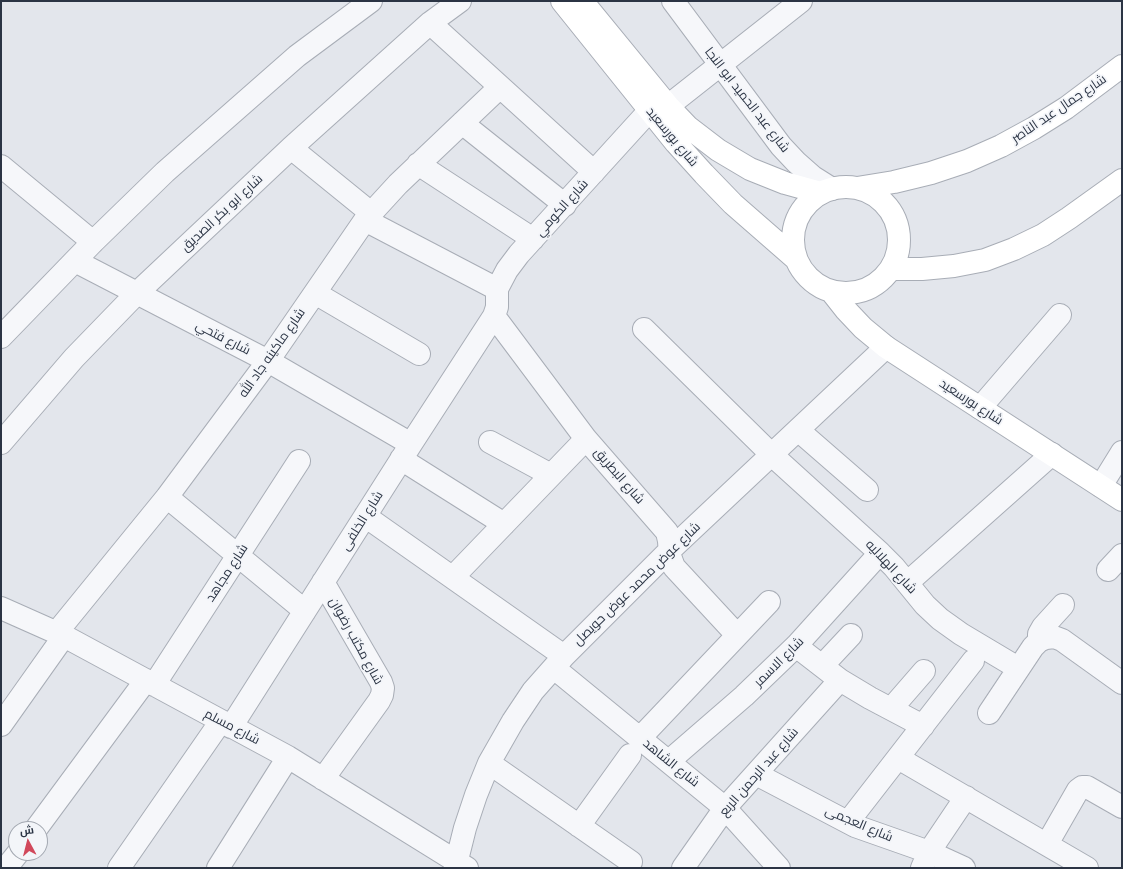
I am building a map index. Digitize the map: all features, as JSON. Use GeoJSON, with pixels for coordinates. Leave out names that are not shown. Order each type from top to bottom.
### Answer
{"type":"FeatureCollection","features":[{"type":"Feature","properties":{"kind":"street"},"geometry":{"type":"LineString","coordinates":[[1,337],[93,242],[166,172],[233,111],[297,56],[371,1]]}},
{"type":"Feature","properties":{"kind":"street","name":"شارع ابو بكر الصديق"},"geometry":{"type":"LineString","coordinates":[[1,443],[74,358],[137,293],[291,148],[430,23],[460,1]]}},
{"type":"Feature","properties":{"kind":"street","name":"شارع بورسعيد"},"geometry":{"type":"LineString","coordinates":[[562,1],[659,108],[688,127],[718,150],[750,169],[785,183],[826,191]]}},
{"type":"Feature","properties":{"kind":"street","name":"شارع بورسعيد"},"geometry":{"type":"LineString","coordinates":[[582,1],[659,108],[676,143],[733,204],[796,259]]}},
{"type":"Feature","properties":{"kind":"street","name":"شارع عبد الحميد ابو النجا"},"geometry":{"type":"LineString","coordinates":[[672,1],[781,146],[796,162],[814,177],[826,191]]}},
{"type":"Feature","properties":{"kind":"street","name":"شارع الكومي"},"geometry":{"type":"LineString","coordinates":[[494,316],[497,307],[498,289],[507,270],[594,172],[659,108],[720,66],[792,4]]}},
{"type":"Feature","properties":{"kind":"street"},"geometry":{"type":"LineString","coordinates":[[430,23],[594,172]]}},
{"type":"Feature","properties":{"kind":"street","name":"شارع جمال عبد الناصر"},"geometry":{"type":"LineString","coordinates":[[857,188],[894,182],[931,173],[967,161],[1001,146],[1066,108],[1122,66]]}},
{"type":"Feature","properties":{"kind":"street","name":"شارع ماكينه جاد الله"},"geometry":{"type":"LineString","coordinates":[[1,725],[61,634],[268,361],[368,216],[418,164],[500,87]]}},
{"type":"Feature","properties":{"kind":"street"},"geometry":{"type":"LineString","coordinates":[[462,123],[565,205]]}},
{"type":"Feature","properties":{"kind":"street"},"geometry":{"type":"LineString","coordinates":[[291,148],[368,216],[498,289]]}},
{"type":"Feature","properties":{"kind":"street"},"geometry":{"type":"LineString","coordinates":[[418,164],[533,239]]}},
{"type":"Feature","properties":{"kind":"street"},"geometry":{"type":"LineString","coordinates":[[1,166],[93,242]]}},
{"type":"Feature","properties":{"kind":"street"},"geometry":{"type":"LineString","coordinates":[[891,269],[922,269],[954,266],[985,260],[1014,249],[1043,235],[1120,186]]}},
{"type":"Feature","properties":{"kind":"street"},"geometry":{"type":"LineString","coordinates":[[845,187],[857,188],[869,192],[889,209],[899,232],[897,257],[891,269],[882,280],[871,287],[858,292],[844,294],[831,292],[811,281],[802,271],[796,259],[793,247],[793,234],[796,222],[802,210],[810,201],[826,191],[845,187]]}},
{"type":"Feature","properties":{"kind":"street","name":"شارع فتحي"},"geometry":{"type":"LineString","coordinates":[[75,261],[268,361],[406,451],[504,524]]}},
{"type":"Feature","properties":{"kind":"street","name":"شارع بورسعيد"},"geometry":{"type":"LineString","coordinates":[[831,292],[863,328],[886,347],[1122,500]]}},
{"type":"Feature","properties":{"kind":"street"},"geometry":{"type":"LineString","coordinates":[[315,293],[419,354]]}},
{"type":"Feature","properties":{"kind":"street"},"geometry":{"type":"LineString","coordinates":[[980,408],[1060,315]]}},
{"type":"Feature","properties":{"kind":"street","name":"شارع البطريق"},"geometry":{"type":"LineString","coordinates":[[494,316],[586,439],[667,532],[669,551],[674,567],[737,636]]}},
{"type":"Feature","properties":{"kind":"street","name":"شارع الخلفى"},"geometry":{"type":"LineString","coordinates":[[119,868],[226,724],[305,611],[406,451],[494,316]]}},
{"type":"Feature","properties":{"kind":"street","name":"شارع الهلاليه"},"geometry":{"type":"LineString","coordinates":[[644,329],[772,455],[880,552],[925,605],[940,619],[961,634],[1018,668]]}},
{"type":"Feature","properties":{"kind":"street","name":"شارع عوض محمد عوض حويصل"},"geometry":{"type":"LineString","coordinates":[[459,866],[467,821],[489,763],[512,722],[533,691],[559,662],[669,551],[886,347]]}},
{"type":"Feature","properties":{"kind":"street"},"geometry":{"type":"LineString","coordinates":[[798,430],[867,490]]}},
{"type":"Feature","properties":{"kind":"street"},"geometry":{"type":"LineString","coordinates":[[453,577],[586,439]]}},
{"type":"Feature","properties":{"kind":"street"},"geometry":{"type":"LineString","coordinates":[[490,442],[551,475]]}},
{"type":"Feature","properties":{"kind":"street"},"geometry":{"type":"LineString","coordinates":[[1101,486],[1122,452]]}},
{"type":"Feature","properties":{"kind":"street"},"geometry":{"type":"LineString","coordinates":[[906,582],[1052,454]]}},
{"type":"Feature","properties":{"kind":"street","name":"شارع مجاهد"},"geometry":{"type":"LineString","coordinates":[[42,821],[150,682],[238,556],[299,461]]}},
{"type":"Feature","properties":{"kind":"street"},"geometry":{"type":"LineString","coordinates":[[167,496],[305,611]]}},
{"type":"Feature","properties":{"kind":"street","name":"شارع الشاهد"},"geometry":{"type":"LineString","coordinates":[[365,516],[453,577],[559,662],[635,747],[668,761],[726,808],[778,868]]}},
{"type":"Feature","properties":{"kind":"street","name":"شارع الاسمر"},"geometry":{"type":"LineString","coordinates":[[668,761],[744,696],[796,646],[880,552]]}},
{"type":"Feature","properties":{"kind":"street","name":"شارع مكتب رضوان"},"geometry":{"type":"LineString","coordinates":[[323,582],[381,682],[383,688],[379,701],[323,779]]}},
{"type":"Feature","properties":{"kind":"street"},"geometry":{"type":"LineString","coordinates":[[579,826],[635,747],[769,602]]}},
{"type":"Feature","properties":{"kind":"street"},"geometry":{"type":"LineString","coordinates":[[1039,641],[1043,627],[1063,605]]}},
{"type":"Feature","properties":{"kind":"street","name":"شارع مسلم"},"geometry":{"type":"LineString","coordinates":[[2,609],[61,634],[288,758],[459,866]]}},
{"type":"Feature","properties":{"kind":"street"},"geometry":{"type":"LineString","coordinates":[[822,666],[851,635]]}},
{"type":"Feature","properties":{"kind":"street"},"geometry":{"type":"LineString","coordinates":[[989,713],[1018,668],[1039,641],[1046,638],[1054,637],[1062,640],[1122,683]]}},
{"type":"Feature","properties":{"kind":"street"},"geometry":{"type":"LineString","coordinates":[[796,646],[840,680],[870,698],[923,726]]}},
{"type":"Feature","properties":{"kind":"street"},"geometry":{"type":"LineString","coordinates":[[848,822],[974,661]]}},
{"type":"Feature","properties":{"kind":"street"},"geometry":{"type":"LineString","coordinates":[[891,709],[924,671]]}},
{"type":"Feature","properties":{"kind":"street","name":"شارع عبد الرحمن الربع"},"geometry":{"type":"LineString","coordinates":[[683,868],[726,808],[840,680]]}},
{"type":"Feature","properties":{"kind":"street"},"geometry":{"type":"LineString","coordinates":[[218,868],[288,758]]}},
{"type":"Feature","properties":{"kind":"street"},"geometry":{"type":"LineString","coordinates":[[898,758],[1086,868]]}},
{"type":"Feature","properties":{"kind":"street"},"geometry":{"type":"LineString","coordinates":[[489,763],[631,862]]}},
{"type":"Feature","properties":{"kind":"street","name":"شارع العجمى"},"geometry":{"type":"LineString","coordinates":[[756,774],[848,822],[926,860],[964,868]]}},
{"type":"Feature","properties":{"kind":"street"},"geometry":{"type":"LineString","coordinates":[[1047,844],[1078,790],[1082,787],[1089,788],[1122,807]]}},
{"type":"Feature","properties":{"kind":"street"},"geometry":{"type":"LineString","coordinates":[[926,860],[966,797]]}}]}
